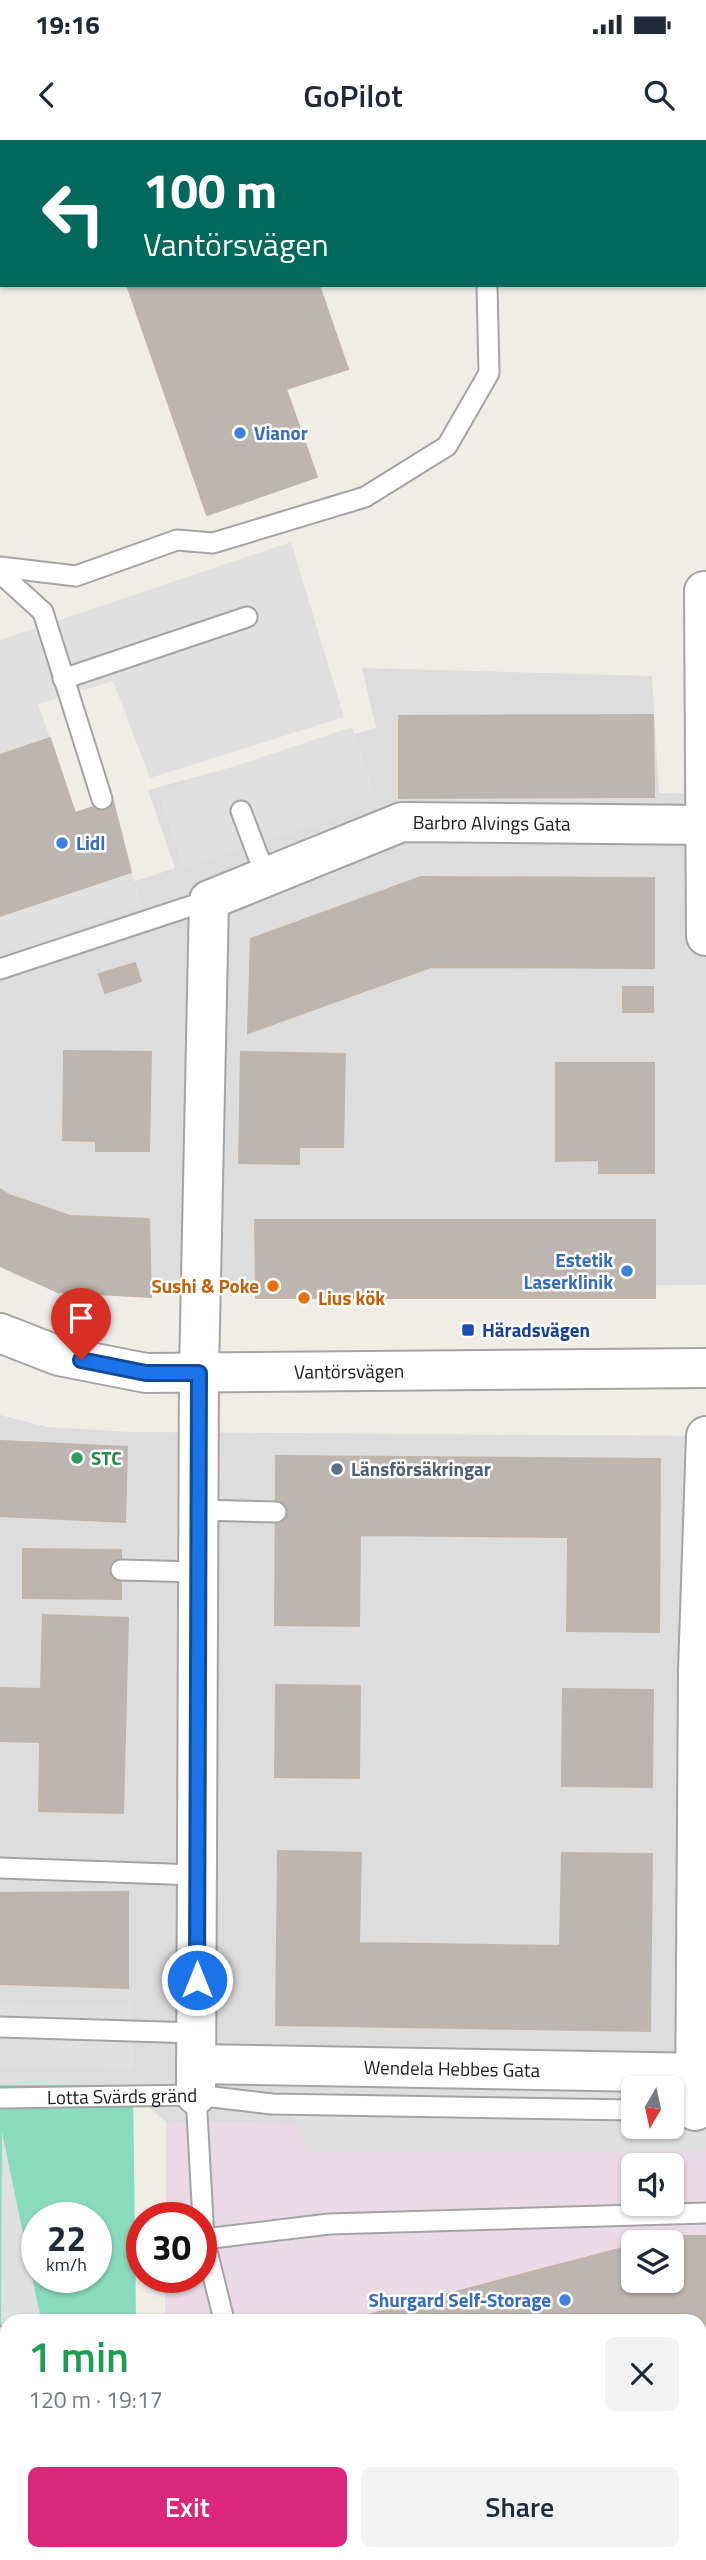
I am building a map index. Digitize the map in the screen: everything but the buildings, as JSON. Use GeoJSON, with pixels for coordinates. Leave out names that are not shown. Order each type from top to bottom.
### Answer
{"type":"FeatureCollection","features":[{"type":"Feature","properties":{"kind":"street"},"geometry":{"type":"LineString","coordinates":[[704,591],[706,936]]}},
{"type":"Feature","properties":{"kind":"street","name":"Barbro Alvings Gata"},"geometry":{"type":"LineString","coordinates":[[209,900],[402,822],[705,825]]}},
{"type":"Feature","properties":{"kind":"street"},"geometry":{"type":"LineString","coordinates":[[196,2064],[199,1373],[209,900]]}},
{"type":"Feature","properties":{"kind":"street","name":"Vantörsvägen"},"geometry":{"type":"LineString","coordinates":[[0,1333],[59,1356],[146,1373],[706,1368]]}},
{"type":"Feature","properties":{"kind":"street"},"geometry":{"type":"LineString","coordinates":[[691,2111],[701,2073],[702,1671],[706,1436]]}},
{"type":"Feature","properties":{"kind":"street","name":"Wendela Hebbes Gata"},"geometry":{"type":"LineString","coordinates":[[196,2064],[701,2073]]}},
{"type":"Feature","properties":{"kind":"lane"},"geometry":{"type":"LineString","coordinates":[[0,567],[76,576],[177,540],[213,543],[365,497],[447,446],[489,373],[487,287]]}},
{"type":"Feature","properties":{"kind":"lane"},"geometry":{"type":"LineString","coordinates":[[0,573],[43,612],[102,799]]}},
{"type":"Feature","properties":{"kind":"lane"},"geometry":{"type":"LineString","coordinates":[[63,679],[247,617]]}},
{"type":"Feature","properties":{"kind":"lane"},"geometry":{"type":"LineString","coordinates":[[241,811],[266,877]]}},
{"type":"Feature","properties":{"kind":"lane","name":"Barbro Alvings Gata"},"geometry":{"type":"LineString","coordinates":[[0,969],[209,900]]}},
{"type":"Feature","properties":{"kind":"lane"},"geometry":{"type":"LineString","coordinates":[[199,1510],[276,1512]]}},
{"type":"Feature","properties":{"kind":"lane"},"geometry":{"type":"LineString","coordinates":[[121,1570],[198,1572]]}},
{"type":"Feature","properties":{"kind":"lane"},"geometry":{"type":"LineString","coordinates":[[0,1868],[197,1875]]}},
{"type":"Feature","properties":{"kind":"lane"},"geometry":{"type":"LineString","coordinates":[[0,2027],[196,2064],[202,2202]]}},
{"type":"Feature","properties":{"kind":"lane","name":"Lotta Svärds gränd"},"geometry":{"type":"LineString","coordinates":[[0,2098],[196,2064]]}},
{"type":"Feature","properties":{"kind":"lane","name":"Wendela Hebbes Gata"},"geometry":{"type":"LineString","coordinates":[[196,2064],[272,2104],[621,2110]]}},
{"type":"Feature","properties":{"kind":"lane"},"geometry":{"type":"LineString","coordinates":[[217,2237],[329,2224],[706,2213]]}},
{"type":"Feature","properties":{"kind":"lane"},"geometry":{"type":"LineString","coordinates":[[217,2292],[223,2314]]}},
{"type":"Feature","properties":{"kind":"shaded area"},"geometry":{"type":"Polygon","coordinates":[[[291,542],[344,717],[150,778],[113,681],[38,704],[50,738],[0,755],[0,640],[291,542]]]}},
{"type":"Feature","properties":{"kind":"shaded area"},"geometry":{"type":"Polygon","coordinates":[[[362,668],[652,676],[659,793],[706,794],[706,1285],[149,1290],[0,1258],[0,926],[175,868],[148,790],[376,728],[362,668]]]}},
{"type":"Feature","properties":{"kind":"shaded area"},"geometry":{"type":"Polygon","coordinates":[[[352,727],[378,805],[184,869],[158,792],[352,727]]]}},
{"type":"Feature","properties":{"kind":"shaded area"},"geometry":{"type":"Polygon","coordinates":[[[131,872],[143,907],[0,955],[0,916],[131,872]]]}},
{"type":"Feature","properties":{"kind":"shaded area"},"geometry":{"type":"Polygon","coordinates":[[[0,1415],[47,1427],[131,1432],[706,1436],[706,2151],[308,2152],[296,2123],[166,2122],[127,2088],[0,2086],[0,1415]]]}},
{"type":"Feature","properties":{"kind":"shaded area"},"geometry":{"type":"Polygon","coordinates":[[[0,2002],[131,2004],[134,2070],[0,2068],[0,2002]]]}},
{"type":"Feature","properties":{"kind":"shaded area"},"geometry":{"type":"Polygon","coordinates":[[[343,2059],[706,2059],[706,2151],[308,2152],[283,2091],[332,2091],[343,2059]]]}},
{"type":"Feature","properties":{"kind":"shaded area"},"geometry":{"type":"Polygon","coordinates":[[[166,2122],[296,2123],[309,2152],[706,2151],[706,2314],[165,2314],[165,2293],[217,2293],[217,2202],[166,2202],[166,2122]]]}},
{"type":"Feature","properties":{"kind":"shaded area"},"geometry":{"type":"Polygon","coordinates":[[[2,2132],[21,2224],[21,2293],[35,2293],[40,2314],[1,2314],[2,2132]]]}},
{"type":"Feature","properties":{"kind":"green space"},"geometry":{"type":"Polygon","coordinates":[[[0,2085],[133,2085],[134,2202],[126,2202],[126,2293],[136,2293],[136,2314],[0,2314],[0,2085]]]}},
{"type":"Feature","properties":{"kind":"place","name":"Vianor"},"geometry":{"type":"Point","coordinates":[240,433]}},
{"type":"Feature","properties":{"kind":"place","name":"Lidl"},"geometry":{"type":"Point","coordinates":[62,843]}},
{"type":"Feature","properties":{"kind":"place","name":"Estetik Laserklinik"},"geometry":{"type":"Point","coordinates":[627,1271]}},
{"type":"Feature","properties":{"kind":"place","name":"Sushi & Poke"},"geometry":{"type":"Point","coordinates":[273,1286]}},
{"type":"Feature","properties":{"kind":"place","name":"Lius kök"},"geometry":{"type":"Point","coordinates":[304,1298]}},
{"type":"Feature","properties":{"kind":"place","name":"Häradsvägen"},"geometry":{"type":"Point","coordinates":[468,1330]}},
{"type":"Feature","properties":{"kind":"place","name":"STC"},"geometry":{"type":"Point","coordinates":[77,1458]}},
{"type":"Feature","properties":{"kind":"place","name":"Länsförsäkringar"},"geometry":{"type":"Point","coordinates":[337,1469]}},
{"type":"Feature","properties":{"kind":"place","name":"Shurgard Self-Storage"},"geometry":{"type":"Point","coordinates":[565,2300]}},
{"type":"Feature","properties":{"kind":"route"},"geometry":{"type":"LineString","coordinates":[[81,1360],[146,1373],[199,1373],[197,1980]]}}]}
